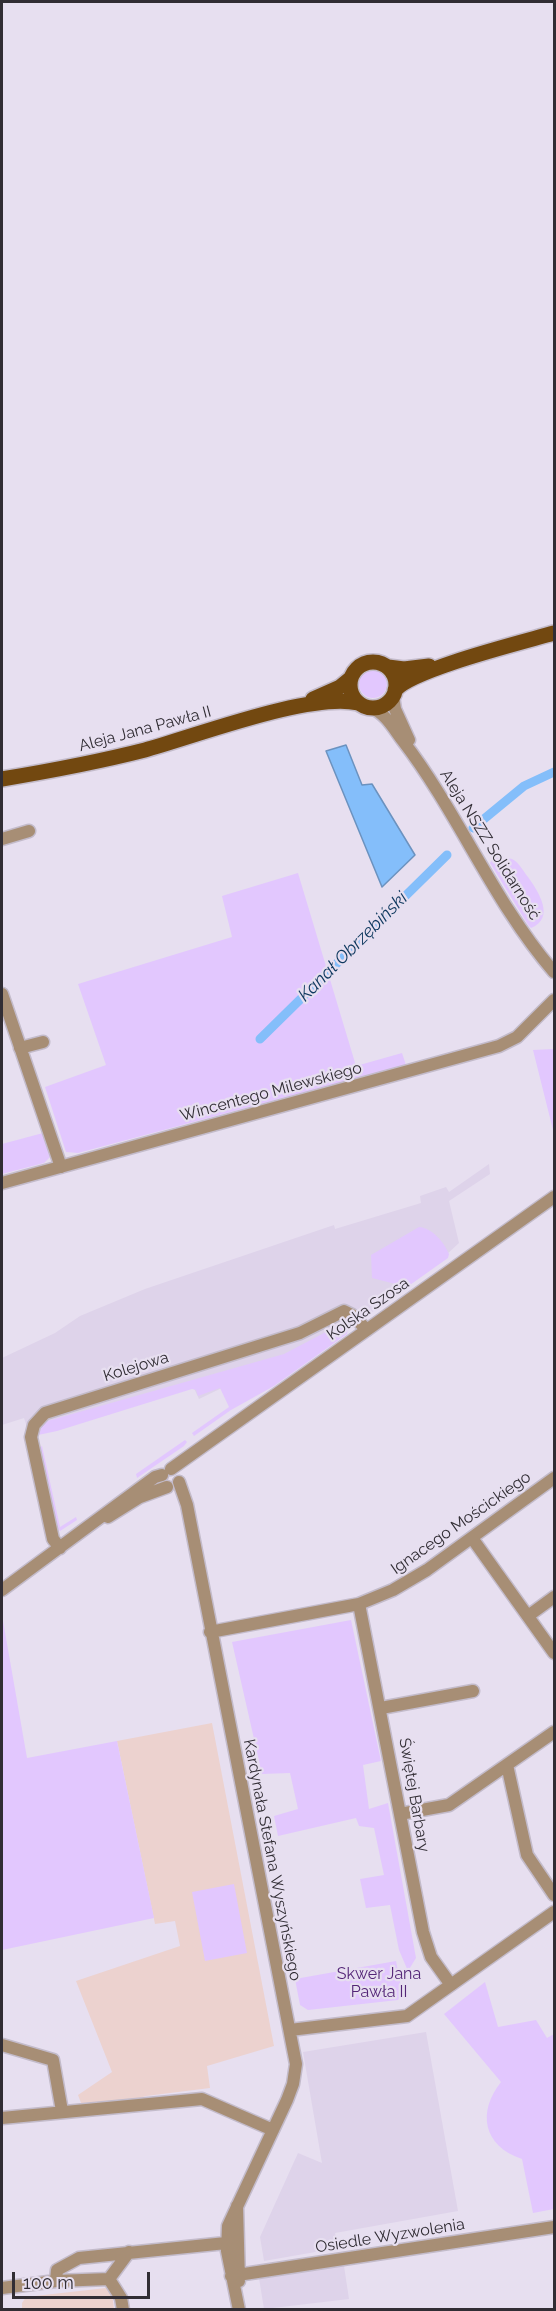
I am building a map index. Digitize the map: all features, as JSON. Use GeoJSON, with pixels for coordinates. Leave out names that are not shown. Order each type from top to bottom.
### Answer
{"type":"FeatureCollection","features":[{"type":"Feature","properties":{"kind":"main road"},"geometry":{"type":"LineString","coordinates":[[473,656],[403,683],[384,705],[365,706],[350,692],[351,678],[359,666],[366,663],[381,663],[388,667],[404,669],[473,656],[555,633]]}},
{"type":"Feature","properties":{"kind":"main road"},"geometry":{"type":"LineString","coordinates":[[388,667],[395,678],[394,693]]}},
{"type":"Feature","properties":{"kind":"main road","name":"Aleja Jana Pawła II"},"geometry":{"type":"LineString","coordinates":[[297,707],[340,687],[351,678]]}},
{"type":"Feature","properties":{"kind":"main road","name":"Aleja Jana Pawła II"},"geometry":{"type":"LineString","coordinates":[[2,779],[144,750],[297,707],[333,701],[365,706]]}},
{"type":"Feature","properties":{"kind":"street","name":"Aleja NSZZ Solidarność"},"geometry":{"type":"LineString","coordinates":[[394,693],[397,716],[420,763],[526,935],[555,972]]}},
{"type":"Feature","properties":{"kind":"street","name":"Aleja NSZZ Solidarność"},"geometry":{"type":"LineString","coordinates":[[365,706],[382,714],[420,763]]}},
{"type":"Feature","properties":{"kind":"street"},"geometry":{"type":"LineString","coordinates":[[2,839],[29,831]]}},
{"type":"Feature","properties":{"kind":"street"},"geometry":{"type":"LineString","coordinates":[[2,994],[61,1167]]}},
{"type":"Feature","properties":{"kind":"street","name":"Wincentego Milewskiego"},"geometry":{"type":"LineString","coordinates":[[2,1183],[499,1046],[517,1037],[555,1000]]}},
{"type":"Feature","properties":{"kind":"street","name":"Wincentego Milewskiego"},"geometry":{"type":"LineString","coordinates":[[540,1016],[555,1009]]}},
{"type":"Feature","properties":{"kind":"street"},"geometry":{"type":"LineString","coordinates":[[20,1048],[43,1042]]}},
{"type":"Feature","properties":{"kind":"street","name":"Kolska Szosa"},"geometry":{"type":"LineString","coordinates":[[2,1590],[155,1477],[172,1479],[201,1448],[555,1197]]}},
{"type":"Feature","properties":{"kind":"street","name":"Kolejowa"},"geometry":{"type":"LineString","coordinates":[[60,1548],[52,1539],[31,1437],[34,1425],[42,1415],[300,1333],[344,1311],[352,1315],[367,1330]]}},
{"type":"Feature","properties":{"kind":"street","name":"Ignacego Mościckiego"},"geometry":{"type":"LineString","coordinates":[[210,1632],[359,1604],[393,1590],[472,1538],[555,1478]]}},
{"type":"Feature","properties":{"kind":"street","name":"Kardynała Stefana Wyszyńskiego"},"geometry":{"type":"LineString","coordinates":[[172,1479],[187,1514],[296,2064],[294,2084],[237,2202],[228,2226],[226,2243],[235,2276],[240,2310]]}},
{"type":"Feature","properties":{"kind":"street"},"geometry":{"type":"LineString","coordinates":[[472,1538],[555,1653]]}},
{"type":"Feature","properties":{"kind":"street"},"geometry":{"type":"LineString","coordinates":[[528,1616],[555,1597]]}},
{"type":"Feature","properties":{"kind":"street","name":"Świętej Barbary"},"geometry":{"type":"LineString","coordinates":[[359,1604],[423,1932],[431,1957],[451,1985]]}},
{"type":"Feature","properties":{"kind":"street"},"geometry":{"type":"LineString","coordinates":[[381,1708],[472,1691]]}},
{"type":"Feature","properties":{"kind":"street"},"geometry":{"type":"LineString","coordinates":[[400,1814],[449,1804],[555,1732]]}},
{"type":"Feature","properties":{"kind":"street"},"geometry":{"type":"LineString","coordinates":[[507,1765],[527,1855],[555,1895]]}},
{"type":"Feature","properties":{"kind":"street"},"geometry":{"type":"LineString","coordinates":[[290,2030],[407,2016],[555,1912]]}},
{"type":"Feature","properties":{"kind":"street"},"geometry":{"type":"LineString","coordinates":[[2,2045],[53,2060],[62,2111]]}},
{"type":"Feature","properties":{"kind":"street"},"geometry":{"type":"LineString","coordinates":[[2,2118],[202,2099],[273,2130]]}},
{"type":"Feature","properties":{"kind":"street","name":"Kardynała Stefana Wyszyńskiego"},"geometry":{"type":"LineString","coordinates":[[235,2276],[237,2202]]}},
{"type":"Feature","properties":{"kind":"street","name":"Osiedle Wyzwolenia"},"geometry":{"type":"LineString","coordinates":[[235,2276],[555,2227]]}},
{"type":"Feature","properties":{"kind":"street"},"geometry":{"type":"LineString","coordinates":[[56,2281],[57,2270],[79,2258],[226,2243]]}},
{"type":"Feature","properties":{"kind":"street"},"geometry":{"type":"LineString","coordinates":[[109,2279],[129,2252]]}},
{"type":"Feature","properties":{"kind":"street"},"geometry":{"type":"LineString","coordinates":[[2,2288],[56,2281],[109,2279]]}},
{"type":"Feature","properties":{"kind":"street"},"geometry":{"type":"LineString","coordinates":[[109,2279],[121,2298],[123,2310]]}},
{"type":"Feature","properties":{"kind":"shaded area"},"geometry":{"type":"Polygon","coordinates":[[[489,1164],[490,1174],[449,1201],[459,1243],[430,1270],[289,1373],[226,1386],[199,1399],[191,1382],[27,1427],[24,1418],[2,1425],[2,1358],[55,1333],[80,1316],[145,1289],[334,1225],[335,1229],[421,1203],[420,1196],[446,1187],[449,1192],[489,1164]]]}},
{"type":"Feature","properties":{"kind":"shaded area"},"geometry":{"type":"Polygon","coordinates":[[[212,1723],[274,2046],[207,2066],[210,2088],[146,2096],[130,2101],[81,2103],[78,2095],[112,2072],[76,1981],[180,1946],[175,1921],[155,1924],[117,1741],[212,1723]]]}},
{"type":"Feature","properties":{"kind":"shaded area"},"geometry":{"type":"Polygon","coordinates":[[[426,2032],[458,2211],[335,2233],[338,2248],[264,2261],[260,2237],[298,2153],[322,2163],[303,2052],[426,2032]]]}},
{"type":"Feature","properties":{"kind":"shaded area"},"geometry":{"type":"Polygon","coordinates":[[[344,2266],[349,2299],[264,2309],[259,2278],[344,2266]]]}},
{"type":"Feature","properties":{"kind":"shaded area"},"geometry":{"type":"Polygon","coordinates":[[[106,2288],[112,2293],[114,2309],[22,2309],[22,2303],[26,2297],[106,2288]]]}},
{"type":"Feature","properties":{"kind":"green space"},"geometry":{"type":"Polygon","coordinates":[[[373,670],[383,674],[387,684],[383,694],[373,698],[363,694],[359,684],[363,674],[373,670]]]}},
{"type":"Feature","properties":{"kind":"green space"},"geometry":{"type":"Polygon","coordinates":[[[493,858],[514,860],[532,883],[543,904],[544,911],[538,924],[531,928],[528,925],[490,863],[493,858]]]}},
{"type":"Feature","properties":{"kind":"green space"},"geometry":{"type":"Polygon","coordinates":[[[298,873],[356,1066],[402,1053],[406,1065],[78,1153],[66,1152],[45,1087],[106,1065],[78,984],[232,937],[222,896],[298,873]]]}},
{"type":"Feature","properties":{"kind":"green space"},"geometry":{"type":"Polygon","coordinates":[[[554,1049],[554,1134],[533,1050],[554,1049]]]}},
{"type":"Feature","properties":{"kind":"green space"},"geometry":{"type":"Polygon","coordinates":[[[43,1133],[50,1157],[44,1163],[2,1174],[2,1144],[43,1133]]]}},
{"type":"Feature","properties":{"kind":"green space"},"geometry":{"type":"Polygon","coordinates":[[[419,1227],[428,1230],[441,1240],[449,1254],[448,1258],[407,1287],[372,1278],[371,1255],[419,1227]]]}},
{"type":"Feature","properties":{"kind":"green space"},"geometry":{"type":"Polygon","coordinates":[[[343,1323],[348,1327],[347,1334],[274,1386],[231,1410],[194,1436],[192,1433],[229,1407],[220,1388],[198,1396],[196,1390],[192,1389],[38,1435],[44,1422],[284,1354],[343,1323]]]}},
{"type":"Feature","properties":{"kind":"green space"},"geometry":{"type":"Polygon","coordinates":[[[185,1440],[187,1442],[184,1446],[137,1478],[136,1474],[185,1440]]]}},
{"type":"Feature","properties":{"kind":"green space"},"geometry":{"type":"Polygon","coordinates":[[[42,1446],[60,1527],[76,1517],[77,1520],[60,1531],[57,1528],[38,1449],[42,1446]]]}},
{"type":"Feature","properties":{"kind":"green space"},"geometry":{"type":"Polygon","coordinates":[[[2,1615],[27,1758],[117,1741],[154,1918],[2,1950],[2,1615]]]}},
{"type":"Feature","properties":{"kind":"green space"},"geometry":{"type":"Polygon","coordinates":[[[351,1620],[381,1761],[363,1765],[369,1809],[388,1803],[416,1958],[408,1971],[399,1950],[390,1905],[366,1908],[360,1879],[384,1875],[374,1828],[359,1826],[356,1818],[278,1836],[274,1816],[298,1809],[290,1773],[262,1774],[232,1642],[351,1620]]]}},
{"type":"Feature","properties":{"kind":"green space"},"geometry":{"type":"Polygon","coordinates":[[[234,1884],[247,1953],[205,1961],[192,1892],[234,1884]]]}},
{"type":"Feature","properties":{"kind":"green space","name":"Skwer Jana Pawła II"},"geometry":{"type":"Polygon","coordinates":[[[396,1961],[402,1991],[398,2000],[308,2010],[300,2005],[295,1979],[396,1961]]]}},
{"type":"Feature","properties":{"kind":"green space"},"geometry":{"type":"Polygon","coordinates":[[[485,1982],[498,2027],[536,2020],[547,2038],[554,2034],[554,2209],[533,2213],[522,2159],[499,2146],[488,2127],[489,2105],[493,2093],[501,2082],[444,2014],[485,1982]]]}},
{"type":"Feature","properties":{"kind":"water"},"geometry":{"type":"Polygon","coordinates":[[[346,745],[362,785],[372,784],[415,855],[382,887],[326,751],[346,745]]]}},
{"type":"Feature","properties":{"kind":"waterway","name":"Kanał Obrzębiński"},"geometry":{"type":"LineString","coordinates":[[473,828],[524,786],[554,772]]}},
{"type":"Feature","properties":{"kind":"waterway","name":"Kanał Obrzębiński"},"geometry":{"type":"LineString","coordinates":[[260,1039],[447,855]]}}]}
